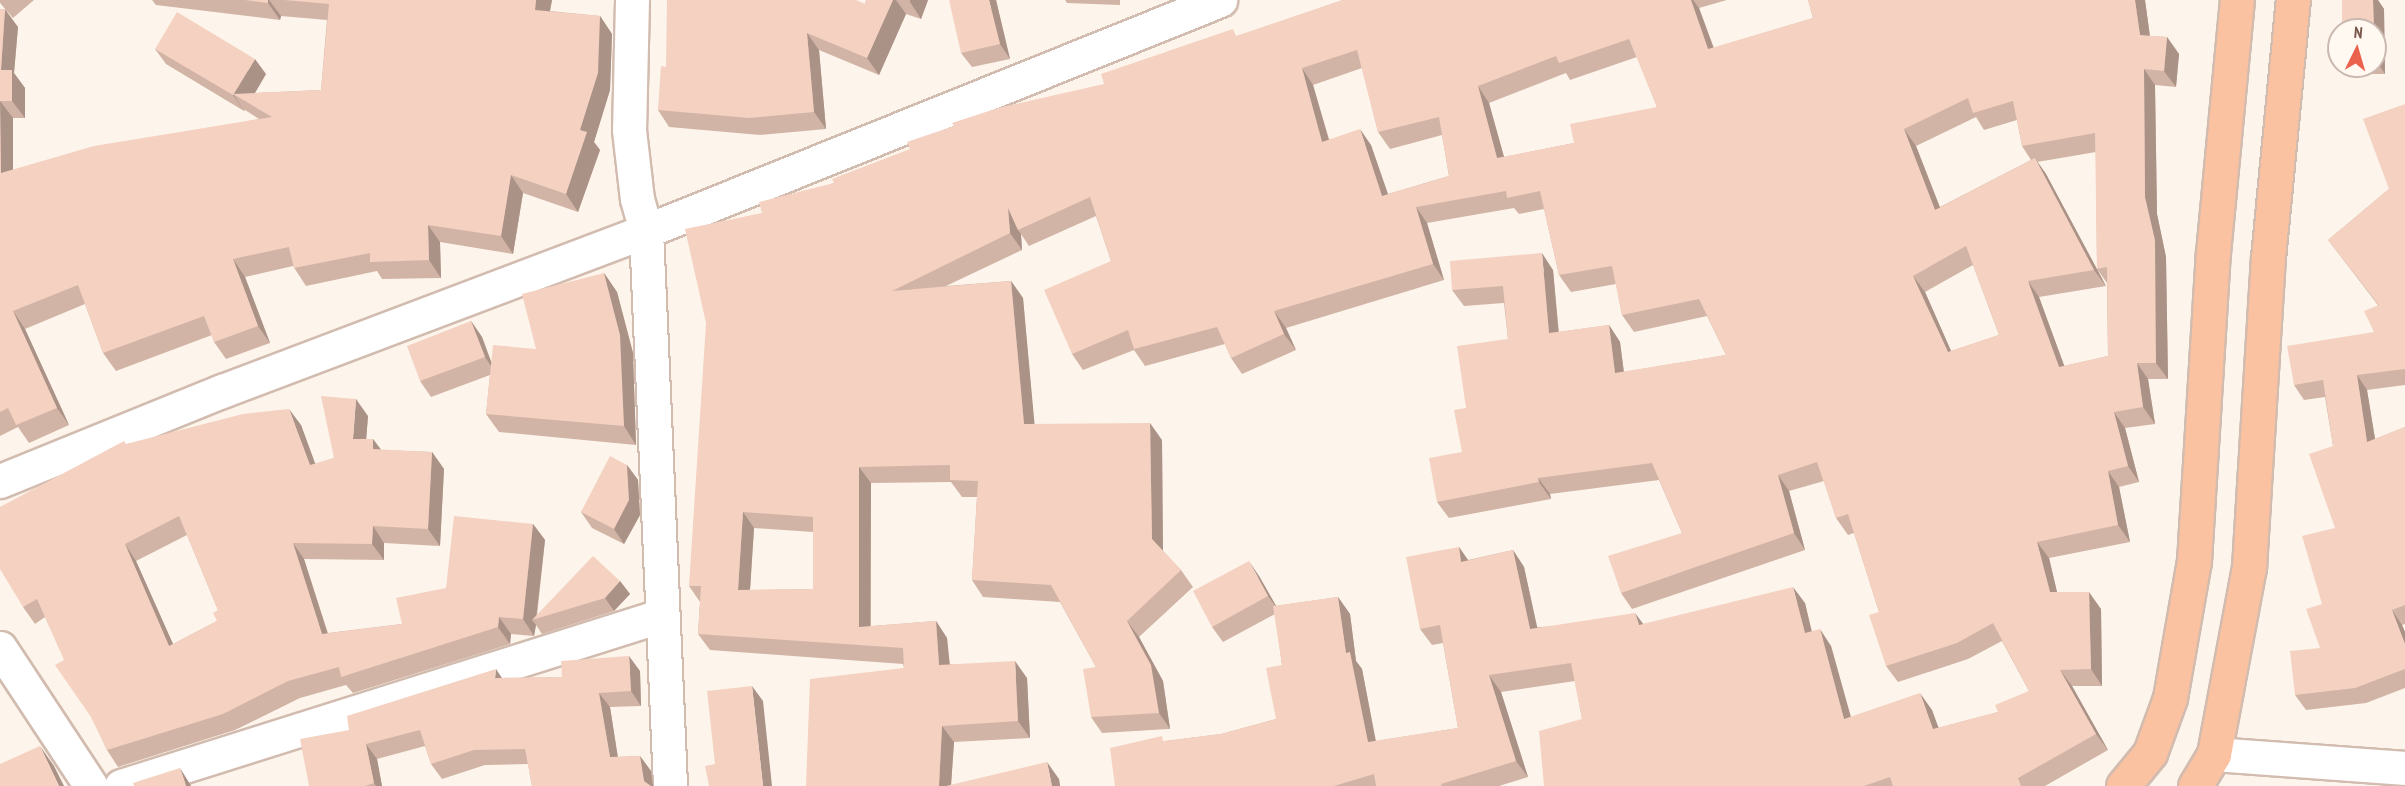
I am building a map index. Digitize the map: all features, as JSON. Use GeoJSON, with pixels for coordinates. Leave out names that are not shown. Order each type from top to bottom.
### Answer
{"type":"FeatureCollection","features":[{"type":"Feature","properties":{"kind":"highway"},"geometry":{"type":"LineString","coordinates":[[2123,786],[2150,753],[2170,698],[2194,561],[2213,254],[2237,0]]}},
{"type":"Feature","properties":{"kind":"highway"},"geometry":{"type":"LineString","coordinates":[[2195,786],[2214,754],[2249,567],[2268,258],[2293,0]]}},
{"type":"Feature","properties":{"kind":"street"},"geometry":{"type":"LineString","coordinates":[[632,0],[629,129],[637,199],[646,231],[660,616],[670,786]]}},
{"type":"Feature","properties":{"kind":"street"},"geometry":{"type":"LineString","coordinates":[[0,482],[222,391],[646,231],[1220,0]]}},
{"type":"Feature","properties":{"kind":"street"},"geometry":{"type":"LineString","coordinates":[[121,786],[660,616]]}},
{"type":"Feature","properties":{"kind":"street"},"geometry":{"type":"LineString","coordinates":[[0,648],[91,786]]}},
{"type":"Feature","properties":{"kind":"street"},"geometry":{"type":"LineString","coordinates":[[2214,754],[2405,768]]}},
{"type":"Feature","properties":{"kind":"building"},"geometry":{"type":"Polygon","coordinates":[[[245,0],[268,0],[268,3],[245,0]]]}},
{"type":"Feature","properties":{"kind":"building"},"geometry":{"type":"Polygon","coordinates":[[[284,0],[536,0],[535,10],[600,16],[598,73],[580,130],[587,132],[566,194],[511,175],[501,236],[428,225],[429,260],[370,262],[370,253],[294,268],[289,247],[233,259],[258,326],[214,342],[204,316],[103,353],[78,285],[13,311],[57,408],[16,425],[8,408],[0,412],[0,101],[1,173],[94,146],[272,117],[233,94],[321,90],[329,4],[284,0]]]}},
{"type":"Feature","properties":{"kind":"building"},"geometry":{"type":"Polygon","coordinates":[[[667,0],[856,0],[865,4],[866,0],[893,0],[867,58],[807,33],[814,112],[749,118],[658,110],[661,66],[666,67],[667,0]]]}},
{"type":"Feature","properties":{"kind":"building"},"geometry":{"type":"Polygon","coordinates":[[[949,0],[989,0],[1000,44],[961,53],[949,0]]]}},
{"type":"Feature","properties":{"kind":"building"},"geometry":{"type":"Polygon","coordinates":[[[1343,0],[1691,0],[1708,49],[1813,18],[1808,0],[2135,0],[2140,35],[2167,37],[2164,71],[2144,69],[2145,197],[2155,240],[2156,363],[2137,363],[2143,407],[2114,412],[2128,466],[2108,471],[2118,525],[2037,542],[2050,592],[2089,592],[2091,669],[2060,670],[2096,734],[2018,778],[2021,786],[1893,786],[1890,777],[1864,786],[1544,786],[1539,731],[1582,719],[1571,663],[1489,675],[1516,761],[1441,784],[1442,786],[1376,786],[1374,774],[1334,786],[1115,786],[1110,748],[1162,736],[1163,741],[1221,734],[1276,719],[1266,668],[1282,665],[1273,606],[1338,597],[1346,653],[1350,652],[1368,742],[1458,728],[1440,625],[1420,629],[1406,557],[1459,547],[1461,562],[1513,550],[1530,629],[1635,613],[1639,625],[1793,587],[1805,633],[1820,629],[1844,719],[1920,693],[1933,729],[1998,712],[1995,705],[2029,691],[1993,623],[1957,643],[1886,666],[1869,615],[1879,612],[1848,514],[1836,518],[1817,462],[1778,475],[1794,533],[1621,593],[1608,556],[1682,533],[1652,463],[1538,478],[1539,482],[1437,502],[1429,458],[1462,452],[1454,410],[1466,408],[1457,346],[1508,339],[1503,286],[1452,290],[1450,261],[1542,253],[1549,333],[1609,325],[1615,373],[1726,355],[1699,299],[1622,315],[1612,266],[1559,275],[1540,191],[1507,198],[1506,191],[1416,207],[1433,264],[1274,311],[1284,334],[1231,358],[1217,327],[1134,349],[1128,330],[1072,354],[1044,290],[1111,261],[1090,197],[1018,230],[1008,208],[1010,233],[892,291],[1011,281],[1024,424],[1150,423],[1152,539],[1181,570],[1127,621],[1151,665],[1159,713],[1091,717],[1083,669],[1096,667],[1051,585],[972,580],[978,481],[950,480],[950,465],[859,467],[859,627],[936,621],[939,665],[1015,661],[1018,721],[942,726],[939,786],[806,786],[810,679],[904,668],[903,648],[698,634],[701,586],[689,586],[706,323],[685,229],[762,213],[759,202],[834,183],[832,179],[910,149],[907,142],[954,126],[952,123],[998,108],[1104,84],[1101,74],[1233,29],[1236,36],[1343,0]],[[1629,39],[1559,63],[1556,56],[1478,86],[1497,158],[1574,143],[1570,124],[1657,107],[1629,39]],[[1357,50],[1302,68],[1322,142],[1360,129],[1382,196],[1449,176],[1439,117],[1378,132],[1357,50]],[[1968,98],[1904,129],[1935,210],[2035,158],[2094,270],[2028,281],[2059,367],[2108,356],[2107,267],[2097,269],[2095,133],[2022,146],[2013,101],[1973,113],[1968,98]],[[1966,246],[1913,276],[1948,352],[1999,335],[1966,246]],[[743,512],[738,590],[813,589],[813,517],[743,512]]]}},
{"type":"Feature","properties":{"kind":"building"},"geometry":{"type":"Polygon","coordinates":[[[2342,0],[2373,0],[2374,18],[2342,18],[2342,0]]]}},
{"type":"Feature","properties":{"kind":"building"},"geometry":{"type":"Polygon","coordinates":[[[0,9],[5,9],[1,70],[12,70],[12,101],[0,101],[0,9]]]}},
{"type":"Feature","properties":{"kind":"building"},"geometry":{"type":"Polygon","coordinates":[[[177,12],[255,59],[233,95],[155,49],[177,12]]]}},
{"type":"Feature","properties":{"kind":"building"},"geometry":{"type":"Polygon","coordinates":[[[2405,104],[2405,369],[2357,375],[2367,442],[2405,427],[2405,605],[2392,610],[2405,644],[2405,669],[2355,688],[2295,695],[2290,651],[2320,648],[2306,609],[2322,604],[2302,536],[2335,528],[2309,454],[2333,446],[2323,380],[2294,385],[2287,346],[2374,332],[2364,311],[2379,305],[2328,240],[2389,189],[2363,119],[2405,104]]]}},
{"type":"Feature","properties":{"kind":"building"},"geometry":{"type":"Polygon","coordinates":[[[604,273],[620,335],[624,426],[486,414],[493,345],[536,349],[522,294],[604,273]]]}},
{"type":"Feature","properties":{"kind":"building"},"geometry":{"type":"Polygon","coordinates":[[[471,321],[485,357],[420,381],[407,346],[471,321]]]}},
{"type":"Feature","properties":{"kind":"building"},"geometry":{"type":"Polygon","coordinates":[[[321,396],[356,399],[353,439],[373,439],[373,449],[432,452],[428,529],[373,526],[372,544],[293,543],[322,634],[402,624],[396,598],[446,588],[454,516],[533,524],[523,619],[499,617],[498,627],[341,677],[339,667],[288,681],[223,714],[107,750],[91,717],[55,665],[64,660],[37,599],[23,607],[0,569],[0,507],[124,441],[126,444],[243,414],[289,409],[310,465],[334,458],[321,396]],[[179,516],[125,544],[169,646],[217,621],[213,613],[218,610],[179,516]]]}},
{"type":"Feature","properties":{"kind":"building"},"geometry":{"type":"Polygon","coordinates":[[[610,456],[627,465],[629,500],[614,529],[581,512],[610,456]]]}},
{"type":"Feature","properties":{"kind":"building"},"geometry":{"type":"Polygon","coordinates":[[[593,556],[620,581],[605,598],[532,620],[593,556]]]}},
{"type":"Feature","properties":{"kind":"building"},"geometry":{"type":"Polygon","coordinates":[[[1249,561],[1268,596],[1212,627],[1193,591],[1249,561]]]}},
{"type":"Feature","properties":{"kind":"building"},"geometry":{"type":"Polygon","coordinates":[[[629,656],[631,691],[599,693],[610,757],[640,756],[644,781],[651,786],[532,786],[525,749],[474,750],[431,764],[420,730],[366,744],[374,783],[365,786],[309,786],[300,739],[349,730],[347,716],[496,669],[495,678],[562,677],[561,661],[629,656]]]}},
{"type":"Feature","properties":{"kind":"building"},"geometry":{"type":"Polygon","coordinates":[[[752,686],[763,786],[709,786],[705,766],[715,764],[707,691],[752,686]]]}},
{"type":"Feature","properties":{"kind":"building"},"geometry":{"type":"Polygon","coordinates":[[[40,746],[59,786],[0,786],[0,764],[40,746]]]}},
{"type":"Feature","properties":{"kind":"building"},"geometry":{"type":"Polygon","coordinates":[[[1047,762],[1052,786],[946,786],[1047,762]]]}},
{"type":"Feature","properties":{"kind":"building"},"geometry":{"type":"Polygon","coordinates":[[[180,768],[186,786],[134,786],[133,783],[180,768]]]}}]}
